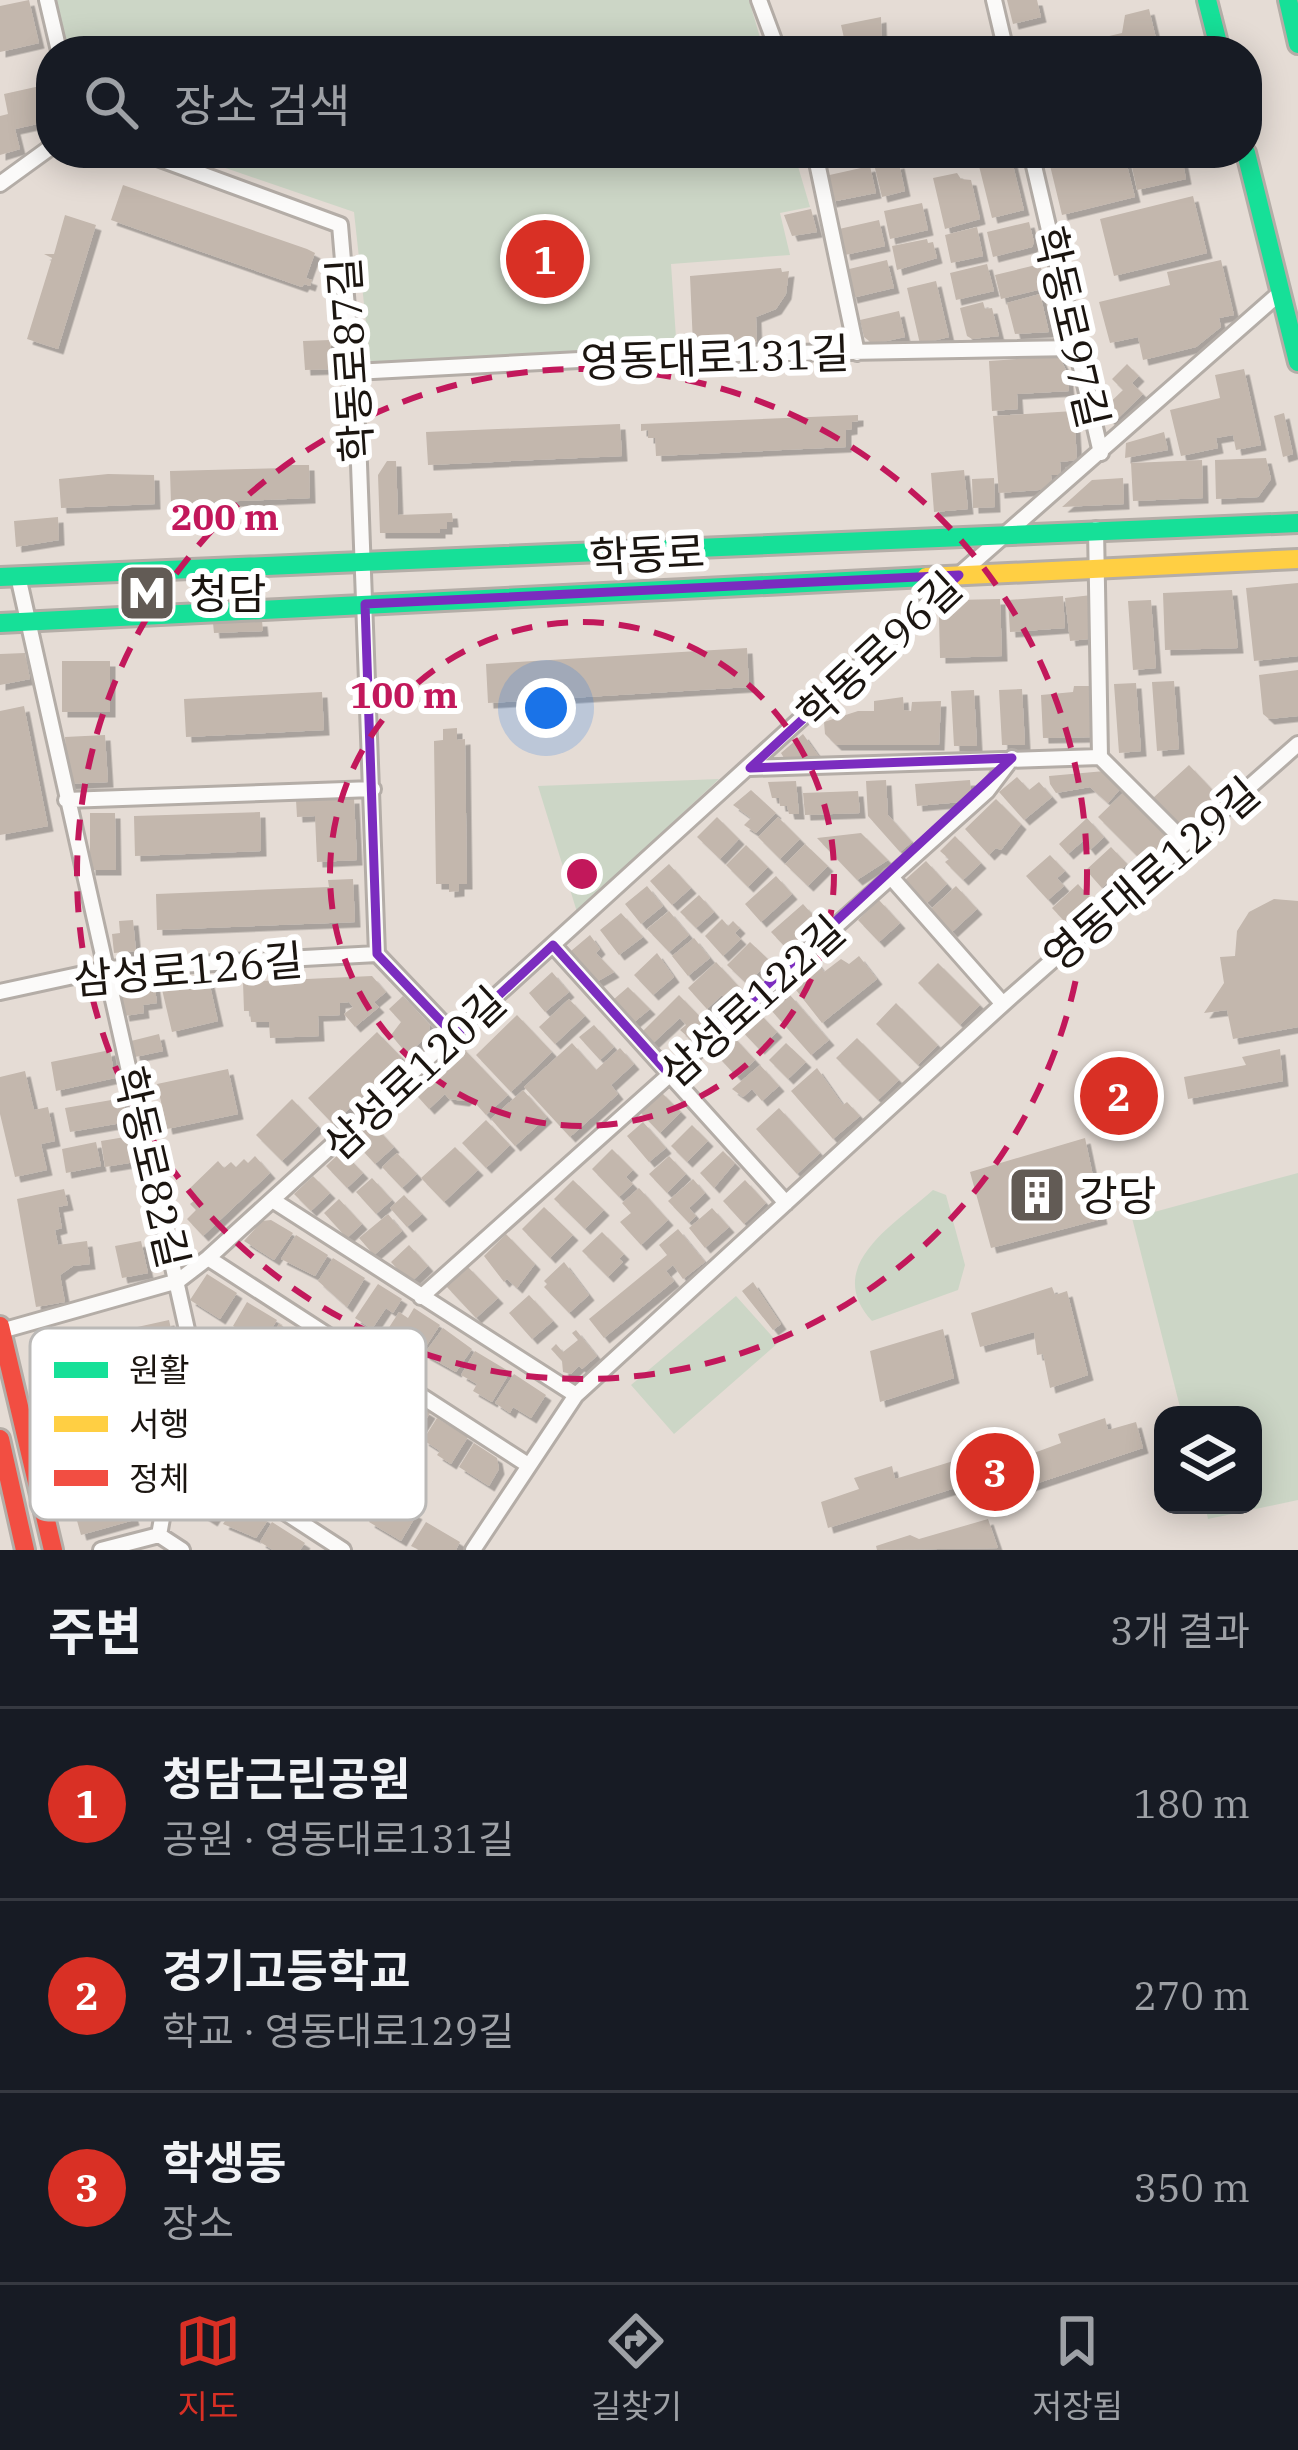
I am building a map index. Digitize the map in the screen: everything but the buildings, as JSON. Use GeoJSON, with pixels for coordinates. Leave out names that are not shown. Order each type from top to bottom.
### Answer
{"type":"FeatureCollection","features":[{"type":"Feature","properties":{"kind":"main road"},"geometry":{"type":"LineString","coordinates":[[1207,0],[1216,36]]}},
{"type":"Feature","properties":{"kind":"main road"},"geometry":{"type":"LineString","coordinates":[[1288,0],[1298,44]]}},
{"type":"Feature","properties":{"kind":"main road"},"geometry":{"type":"LineString","coordinates":[[1250,168],[1298,362]]}},
{"type":"Feature","properties":{"kind":"main road","name":"학동로"},"geometry":{"type":"LineString","coordinates":[[9,577],[1298,523]]}},
{"type":"Feature","properties":{"kind":"main road","name":"학동로"},"geometry":{"type":"LineString","coordinates":[[0,623],[1298,559]]}},
{"type":"Feature","properties":{"kind":"main road"},"geometry":{"type":"LineString","coordinates":[[1,1329],[30,1455]]}},
{"type":"Feature","properties":{"kind":"main road"},"geometry":{"type":"LineString","coordinates":[[0,1439],[25,1550]]}},
{"type":"Feature","properties":{"kind":"main road"},"geometry":{"type":"LineString","coordinates":[[45,1520],[52,1550]]}},
{"type":"Feature","properties":{"kind":"street"},"geometry":{"type":"LineString","coordinates":[[47,0],[55,36]]}},
{"type":"Feature","properties":{"kind":"street"},"geometry":{"type":"LineString","coordinates":[[759,0],[772,36]]}},
{"type":"Feature","properties":{"kind":"street"},"geometry":{"type":"LineString","coordinates":[[994,0],[1002,36]]}},
{"type":"Feature","properties":{"kind":"street"},"geometry":{"type":"LineString","coordinates":[[0,184],[36,158]]}},
{"type":"Feature","properties":{"kind":"street","name":"학동로87길"},"geometry":{"type":"LineString","coordinates":[[185,168],[340,225],[354,372],[377,954]]}},
{"type":"Feature","properties":{"kind":"street"},"geometry":{"type":"LineString","coordinates":[[819,168],[857,352]]}},
{"type":"Feature","properties":{"kind":"street","name":"학동로97길"},"geometry":{"type":"LineString","coordinates":[[1010,534],[1101,453],[1034,168]]}},
{"type":"Feature","properties":{"kind":"street"},"geometry":{"type":"LineString","coordinates":[[1101,453],[1281,292]]}},
{"type":"Feature","properties":{"kind":"street","name":"영동대로131길"},"geometry":{"type":"LineString","coordinates":[[354,372],[674,355],[1076,348]]}},
{"type":"Feature","properties":{"kind":"street"},"geometry":{"type":"LineString","coordinates":[[1096,529],[1100,757],[1185,842]]}},
{"type":"Feature","properties":{"kind":"street","name":"학동로96길"},"geometry":{"type":"LineString","coordinates":[[751,768],[959,575],[1010,534]]}},
{"type":"Feature","properties":{"kind":"street","name":"학동로82길"},"geometry":{"type":"LineString","coordinates":[[9,577],[29,622],[188,1328]]}},
{"type":"Feature","properties":{"kind":"street","name":"영동대로129길"},"geometry":{"type":"LineString","coordinates":[[473,1550],[576,1395],[1004,1004],[1298,744]]}},
{"type":"Feature","properties":{"kind":"street"},"geometry":{"type":"LineString","coordinates":[[751,768],[1100,757]]}},
{"type":"Feature","properties":{"kind":"street","name":"삼성로122길"},"geometry":{"type":"LineString","coordinates":[[421,1297],[987,791],[1012,758]]}},
{"type":"Feature","properties":{"kind":"street","name":"삼성로120길"},"geometry":{"type":"LineString","coordinates":[[1,1329],[178,1281],[274,1201],[751,768]]}},
{"type":"Feature","properties":{"kind":"street"},"geometry":{"type":"LineString","coordinates":[[66,800],[373,789]]}},
{"type":"Feature","properties":{"kind":"street","name":"영동대로129길"},"geometry":{"type":"LineString","coordinates":[[890,876],[1004,1004]]}},
{"type":"Feature","properties":{"kind":"street"},"geometry":{"type":"LineString","coordinates":[[553,945],[785,1203]]}},
{"type":"Feature","properties":{"kind":"street"},"geometry":{"type":"LineString","coordinates":[[377,954],[455,1036]]}},
{"type":"Feature","properties":{"kind":"street","name":"삼성로126길"},"geometry":{"type":"LineString","coordinates":[[0,992],[106,969],[377,954]]}},
{"type":"Feature","properties":{"kind":"street"},"geometry":{"type":"LineString","coordinates":[[274,1201],[576,1395]]}},
{"type":"Feature","properties":{"kind":"street"},"geometry":{"type":"LineString","coordinates":[[208,1258],[316,1328]]}},
{"type":"Feature","properties":{"kind":"street"},"geometry":{"type":"LineString","coordinates":[[426,1399],[528,1465]]}},
{"type":"Feature","properties":{"kind":"street","name":"학동로82길"},"geometry":{"type":"LineString","coordinates":[[159,1535],[162,1520]]}},
{"type":"Feature","properties":{"kind":"street"},"geometry":{"type":"LineString","coordinates":[[297,1520],[343,1550]]}},
{"type":"Feature","properties":{"kind":"street"},"geometry":{"type":"LineString","coordinates":[[101,1550],[159,1535],[182,1550]]}},
{"type":"Feature","properties":{"kind":"highlighted area"},"geometry":{"type":"Polygon","coordinates":[[[959,575],[750,768],[1012,758],[670,1075],[553,945],[455,1036],[377,954],[365,604],[959,575]]]}},
{"type":"Feature","properties":{"kind":"green space"},"geometry":{"type":"Polygon","coordinates":[[[53,0],[749,0],[760,36],[61,36],[53,0]]]}},
{"type":"Feature","properties":{"kind":"green space"},"geometry":{"type":"Polygon","coordinates":[[[226,168],[798,168],[810,207],[780,213],[790,255],[671,264],[677,353],[371,368],[354,212],[226,168]]]}},
{"type":"Feature","properties":{"kind":"green space"},"geometry":{"type":"Polygon","coordinates":[[[719,779],[577,912],[538,786],[719,779]]]}},
{"type":"Feature","properties":{"kind":"green space"},"geometry":{"type":"Polygon","coordinates":[[[1298,1173],[1298,1500],[1262,1508],[1262,1406],[1180,1406],[1132,1218],[1298,1173]]]}},
{"type":"Feature","properties":{"kind":"green space"},"geometry":{"type":"Polygon","coordinates":[[[933,1190],[946,1195],[965,1265],[958,1290],[872,1321],[859,1301],[855,1282],[859,1265],[883,1232],[933,1190]]]}},
{"type":"Feature","properties":{"kind":"green space"},"geometry":{"type":"Polygon","coordinates":[[[736,1296],[778,1343],[674,1434],[631,1385],[736,1296]]]}},
{"type":"Feature","properties":{"kind":"traffic: fast"},"geometry":{"type":"LineString","coordinates":[[1207,0],[1216,36]]}},
{"type":"Feature","properties":{"kind":"traffic: fast"},"geometry":{"type":"LineString","coordinates":[[1288,0],[1298,44]]}},
{"type":"Feature","properties":{"kind":"traffic: fast"},"geometry":{"type":"LineString","coordinates":[[1250,168],[1298,362]]}},
{"type":"Feature","properties":{"kind":"traffic: fast"},"geometry":{"type":"LineString","coordinates":[[0,577],[1298,523]]}},
{"type":"Feature","properties":{"kind":"traffic: fast"},"geometry":{"type":"LineString","coordinates":[[0,623],[926,577]]}},
{"type":"Feature","properties":{"kind":"traffic: slow"},"geometry":{"type":"LineString","coordinates":[[926,577],[1298,559]]}},
{"type":"Feature","properties":{"kind":"traffic: jam"},"geometry":{"type":"LineString","coordinates":[[0,1326],[30,1453]]}},
{"type":"Feature","properties":{"kind":"traffic: jam"},"geometry":{"type":"LineString","coordinates":[[0,1439],[25,1550]]}},
{"type":"Feature","properties":{"kind":"traffic: jam"},"geometry":{"type":"LineString","coordinates":[[46,1520],[53,1550]]}},
{"type":"Feature","properties":{"kind":"place","name":"청담근린공원"},"geometry":{"type":"Point","coordinates":[545,259]}},
{"type":"Feature","properties":{"kind":"place","name":"청담"},"geometry":{"type":"Point","coordinates":[147,593]}},
{"type":"Feature","properties":{"kind":"place","name":"경기고등학교"},"geometry":{"type":"Point","coordinates":[1119,1096]}},
{"type":"Feature","properties":{"kind":"place","name":"강당"},"geometry":{"type":"Point","coordinates":[1037,1195]}},
{"type":"Feature","properties":{"kind":"place","name":"학생동"},"geometry":{"type":"Point","coordinates":[995,1472]}}]}
